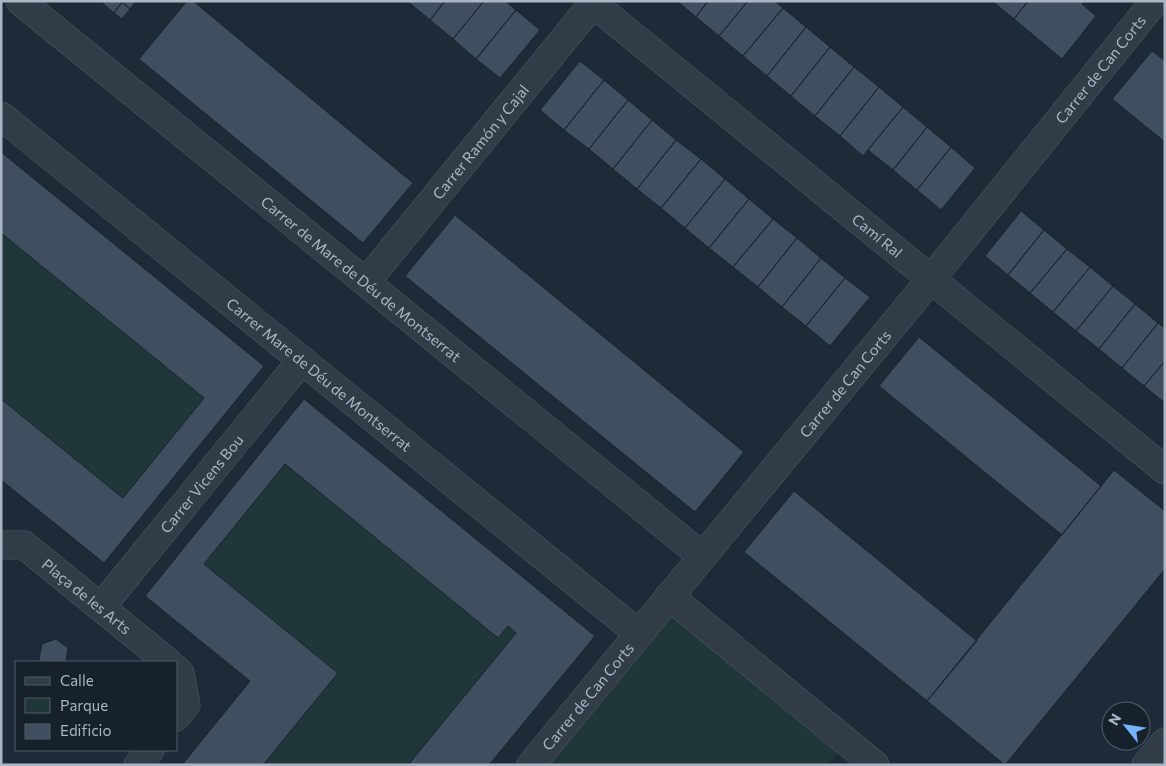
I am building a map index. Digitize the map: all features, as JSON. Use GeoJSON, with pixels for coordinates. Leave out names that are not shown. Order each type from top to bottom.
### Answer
{"type":"FeatureCollection","features":[{"type":"Feature","properties":{"kind":"street","name":"Carrer de Mare de Déu de Montserrat"},"geometry":{"type":"LineString","coordinates":[[20,1],[702,556]]}},
{"type":"Feature","properties":{"kind":"street","name":"Carrer de Can Corts"},"geometry":{"type":"LineString","coordinates":[[531,765],[931,279],[1155,1]]}},
{"type":"Feature","properties":{"kind":"street","name":"Carrer Ramón y Cajal"},"geometry":{"type":"LineString","coordinates":[[366,282],[593,2]]}},
{"type":"Feature","properties":{"kind":"street","name":"Camí Ral"},"geometry":{"type":"LineString","coordinates":[[593,2],[1165,470]]}},
{"type":"Feature","properties":{"kind":"street","name":"Carrer Mare de Déu de Montserrat"},"geometry":{"type":"LineString","coordinates":[[1,116],[638,633]]}},
{"type":"Feature","properties":{"kind":"street","name":"Carrer Vicens Bou"},"geometry":{"type":"LineString","coordinates":[[101,607],[302,360]]}},
{"type":"Feature","properties":{"kind":"street","name":"Plaça de les Arts"},"geometry":{"type":"LineString","coordinates":[[1,545],[24,545],[167,661]]}},
{"type":"Feature","properties":{"kind":"street"},"geometry":{"type":"LineString","coordinates":[[669,596],[876,765]]}},
{"type":"Feature","properties":{"kind":"street"},"geometry":{"type":"LineString","coordinates":[[178,670],[180,672],[186,704],[178,714]]}},
{"type":"Feature","properties":{"kind":"street"},"geometry":{"type":"LineString","coordinates":[[1146,765],[1165,742]]}},
{"type":"Feature","properties":{"kind":"street"},"geometry":{"type":"LineString","coordinates":[[138,765],[149,751]]}},
{"type":"Feature","properties":{"kind":"green space"},"geometry":{"type":"Polygon","coordinates":[[[1,233],[204,398],[123,498],[1,399],[1,233]]]}},
{"type":"Feature","properties":{"kind":"green space"},"geometry":{"type":"Polygon","coordinates":[[[285,464],[498,638],[508,626],[516,633],[408,765],[263,765],[338,673],[204,564],[285,464]]]}},
{"type":"Feature","properties":{"kind":"green space"},"geometry":{"type":"Polygon","coordinates":[[[669,596],[848,742],[828,765],[531,765],[669,596]]]}},
{"type":"Feature","properties":{"kind":"building"},"geometry":{"type":"Polygon","coordinates":[[[100,1],[136,1],[130,9],[122,2],[114,13],[100,1]]]}},
{"type":"Feature","properties":{"kind":"building"},"geometry":{"type":"Polygon","coordinates":[[[187,1],[193,1],[413,183],[363,243],[139,59],[187,1]]]}},
{"type":"Feature","properties":{"kind":"building"},"geometry":{"type":"Polygon","coordinates":[[[407,1],[445,1],[430,20],[407,1]]]}},
{"type":"Feature","properties":{"kind":"building"},"geometry":{"type":"Polygon","coordinates":[[[445,1],[484,1],[453,39],[430,20],[445,1]]]}},
{"type":"Feature","properties":{"kind":"building"},"geometry":{"type":"Polygon","coordinates":[[[484,1],[505,1],[516,10],[476,59],[453,39],[484,1]]]}},
{"type":"Feature","properties":{"kind":"building"},"geometry":{"type":"Polygon","coordinates":[[[677,1],[708,1],[696,17],[677,1]]]}},
{"type":"Feature","properties":{"kind":"building"},"geometry":{"type":"Polygon","coordinates":[[[708,1],[748,1],[719,36],[696,17],[708,1]]]}},
{"type":"Feature","properties":{"kind":"building"},"geometry":{"type":"Polygon","coordinates":[[[748,1],[775,1],[783,8],[743,56],[719,36],[748,1]]]}},
{"type":"Feature","properties":{"kind":"building"},"geometry":{"type":"Polygon","coordinates":[[[992,1],[1028,1],[1014,19],[992,1]]]}},
{"type":"Feature","properties":{"kind":"building"},"geometry":{"type":"Polygon","coordinates":[[[1028,1],[1085,1],[1082,4],[1096,16],[1062,59],[1014,19],[1028,1]]]}},
{"type":"Feature","properties":{"kind":"building"},"geometry":{"type":"Polygon","coordinates":[[[122,2],[130,9],[122,19],[114,13],[122,2]]]}},
{"type":"Feature","properties":{"kind":"building"},"geometry":{"type":"Polygon","coordinates":[[[783,8],[806,27],[767,76],[743,56],[783,8]]]}},
{"type":"Feature","properties":{"kind":"building"},"geometry":{"type":"Polygon","coordinates":[[[516,10],[540,30],[500,78],[476,59],[516,10]]]}},
{"type":"Feature","properties":{"kind":"building"},"geometry":{"type":"Polygon","coordinates":[[[806,27],[830,47],[791,96],[767,76],[806,27]]]}},
{"type":"Feature","properties":{"kind":"building"},"geometry":{"type":"Polygon","coordinates":[[[830,47],[854,67],[815,116],[791,96],[830,47]]]}},
{"type":"Feature","properties":{"kind":"building"},"geometry":{"type":"Polygon","coordinates":[[[1152,51],[1165,61],[1165,142],[1112,99],[1152,51]]]}},
{"type":"Feature","properties":{"kind":"building"},"geometry":{"type":"Polygon","coordinates":[[[580,61],[604,80],[564,130],[540,110],[580,61]]]}},
{"type":"Feature","properties":{"kind":"building"},"geometry":{"type":"Polygon","coordinates":[[[854,67],[879,87],[840,136],[815,116],[854,67]]]}},
{"type":"Feature","properties":{"kind":"building"},"geometry":{"type":"Polygon","coordinates":[[[604,80],[628,100],[589,149],[564,130],[604,80]]]}},
{"type":"Feature","properties":{"kind":"building"},"geometry":{"type":"Polygon","coordinates":[[[879,87],[903,107],[863,156],[840,136],[879,87]]]}},
{"type":"Feature","properties":{"kind":"building"},"geometry":{"type":"Polygon","coordinates":[[[628,100],[652,120],[613,169],[589,149],[628,100]]]}},
{"type":"Feature","properties":{"kind":"building"},"geometry":{"type":"Polygon","coordinates":[[[903,107],[927,127],[893,170],[868,150],[903,107]]]}},
{"type":"Feature","properties":{"kind":"building"},"geometry":{"type":"Polygon","coordinates":[[[652,120],[676,140],[637,189],[613,169],[652,120]]]}},
{"type":"Feature","properties":{"kind":"building"},"geometry":{"type":"Polygon","coordinates":[[[927,127],[951,147],[917,190],[893,170],[927,127]]]}},
{"type":"Feature","properties":{"kind":"building"},"geometry":{"type":"Polygon","coordinates":[[[676,140],[701,159],[661,208],[637,189],[676,140]]]}},
{"type":"Feature","properties":{"kind":"building"},"geometry":{"type":"Polygon","coordinates":[[[951,147],[975,168],[941,210],[917,190],[951,147]]]}},
{"type":"Feature","properties":{"kind":"building"},"geometry":{"type":"Polygon","coordinates":[[[1,152],[264,366],[104,563],[1,480],[1,399],[123,498],[204,398],[1,233],[1,152]]]}},
{"type":"Feature","properties":{"kind":"building"},"geometry":{"type":"Polygon","coordinates":[[[701,159],[725,179],[685,228],[661,208],[701,159]]]}},
{"type":"Feature","properties":{"kind":"building"},"geometry":{"type":"Polygon","coordinates":[[[725,179],[749,199],[709,248],[685,228],[725,179]]]}},
{"type":"Feature","properties":{"kind":"building"},"geometry":{"type":"Polygon","coordinates":[[[749,199],[773,219],[733,267],[709,248],[749,199]]]}},
{"type":"Feature","properties":{"kind":"building"},"geometry":{"type":"Polygon","coordinates":[[[1021,211],[1044,230],[1008,275],[985,256],[1021,211]]]}},
{"type":"Feature","properties":{"kind":"building"},"geometry":{"type":"Polygon","coordinates":[[[455,215],[744,452],[695,512],[405,276],[455,215]]]}},
{"type":"Feature","properties":{"kind":"building"},"geometry":{"type":"Polygon","coordinates":[[[773,219],[797,238],[758,287],[733,267],[773,219]]]}},
{"type":"Feature","properties":{"kind":"building"},"geometry":{"type":"Polygon","coordinates":[[[1044,230],[1067,249],[1030,293],[1008,275],[1044,230]]]}},
{"type":"Feature","properties":{"kind":"building"},"geometry":{"type":"Polygon","coordinates":[[[797,238],[821,258],[782,307],[758,287],[797,238]]]}},
{"type":"Feature","properties":{"kind":"building"},"geometry":{"type":"Polygon","coordinates":[[[1067,249],[1090,267],[1053,312],[1030,293],[1067,249]]]}},
{"type":"Feature","properties":{"kind":"building"},"geometry":{"type":"Polygon","coordinates":[[[821,258],[845,278],[806,326],[782,307],[821,258]]]}},
{"type":"Feature","properties":{"kind":"building"},"geometry":{"type":"Polygon","coordinates":[[[1090,267],[1113,286],[1076,331],[1053,312],[1090,267]]]}},
{"type":"Feature","properties":{"kind":"building"},"geometry":{"type":"Polygon","coordinates":[[[845,278],[870,297],[830,346],[806,326],[845,278]]]}},
{"type":"Feature","properties":{"kind":"building"},"geometry":{"type":"Polygon","coordinates":[[[1113,286],[1135,304],[1099,349],[1076,331],[1113,286]]]}},
{"type":"Feature","properties":{"kind":"building"},"geometry":{"type":"Polygon","coordinates":[[[1135,304],[1158,323],[1122,368],[1099,349],[1135,304]]]}},
{"type":"Feature","properties":{"kind":"building"},"geometry":{"type":"Polygon","coordinates":[[[1158,323],[1165,328],[1165,361],[1144,386],[1122,368],[1158,323]]]}},
{"type":"Feature","properties":{"kind":"building"},"geometry":{"type":"Polygon","coordinates":[[[919,337],[1101,486],[1062,535],[879,386],[919,337]]]}},
{"type":"Feature","properties":{"kind":"building"},"geometry":{"type":"Polygon","coordinates":[[[1165,361],[1165,403],[1144,386],[1165,361]]]}},
{"type":"Feature","properties":{"kind":"building"},"geometry":{"type":"Polygon","coordinates":[[[304,399],[595,636],[489,765],[408,765],[516,633],[508,626],[498,638],[285,464],[204,564],[338,673],[263,765],[182,765],[250,681],[145,596],[304,399]]]}},
{"type":"Feature","properties":{"kind":"building"},"geometry":{"type":"Polygon","coordinates":[[[1114,470],[1165,511],[1165,569],[1005,765],[927,701],[1114,470]]]}},
{"type":"Feature","properties":{"kind":"building"},"geometry":{"type":"Polygon","coordinates":[[[794,491],[977,641],[927,701],[744,552],[794,491]]]}},
{"type":"Feature","properties":{"kind":"building"},"geometry":{"type":"Polygon","coordinates":[[[56,639],[68,648],[66,661],[41,661],[39,659],[42,644],[56,639]]]}}]}
